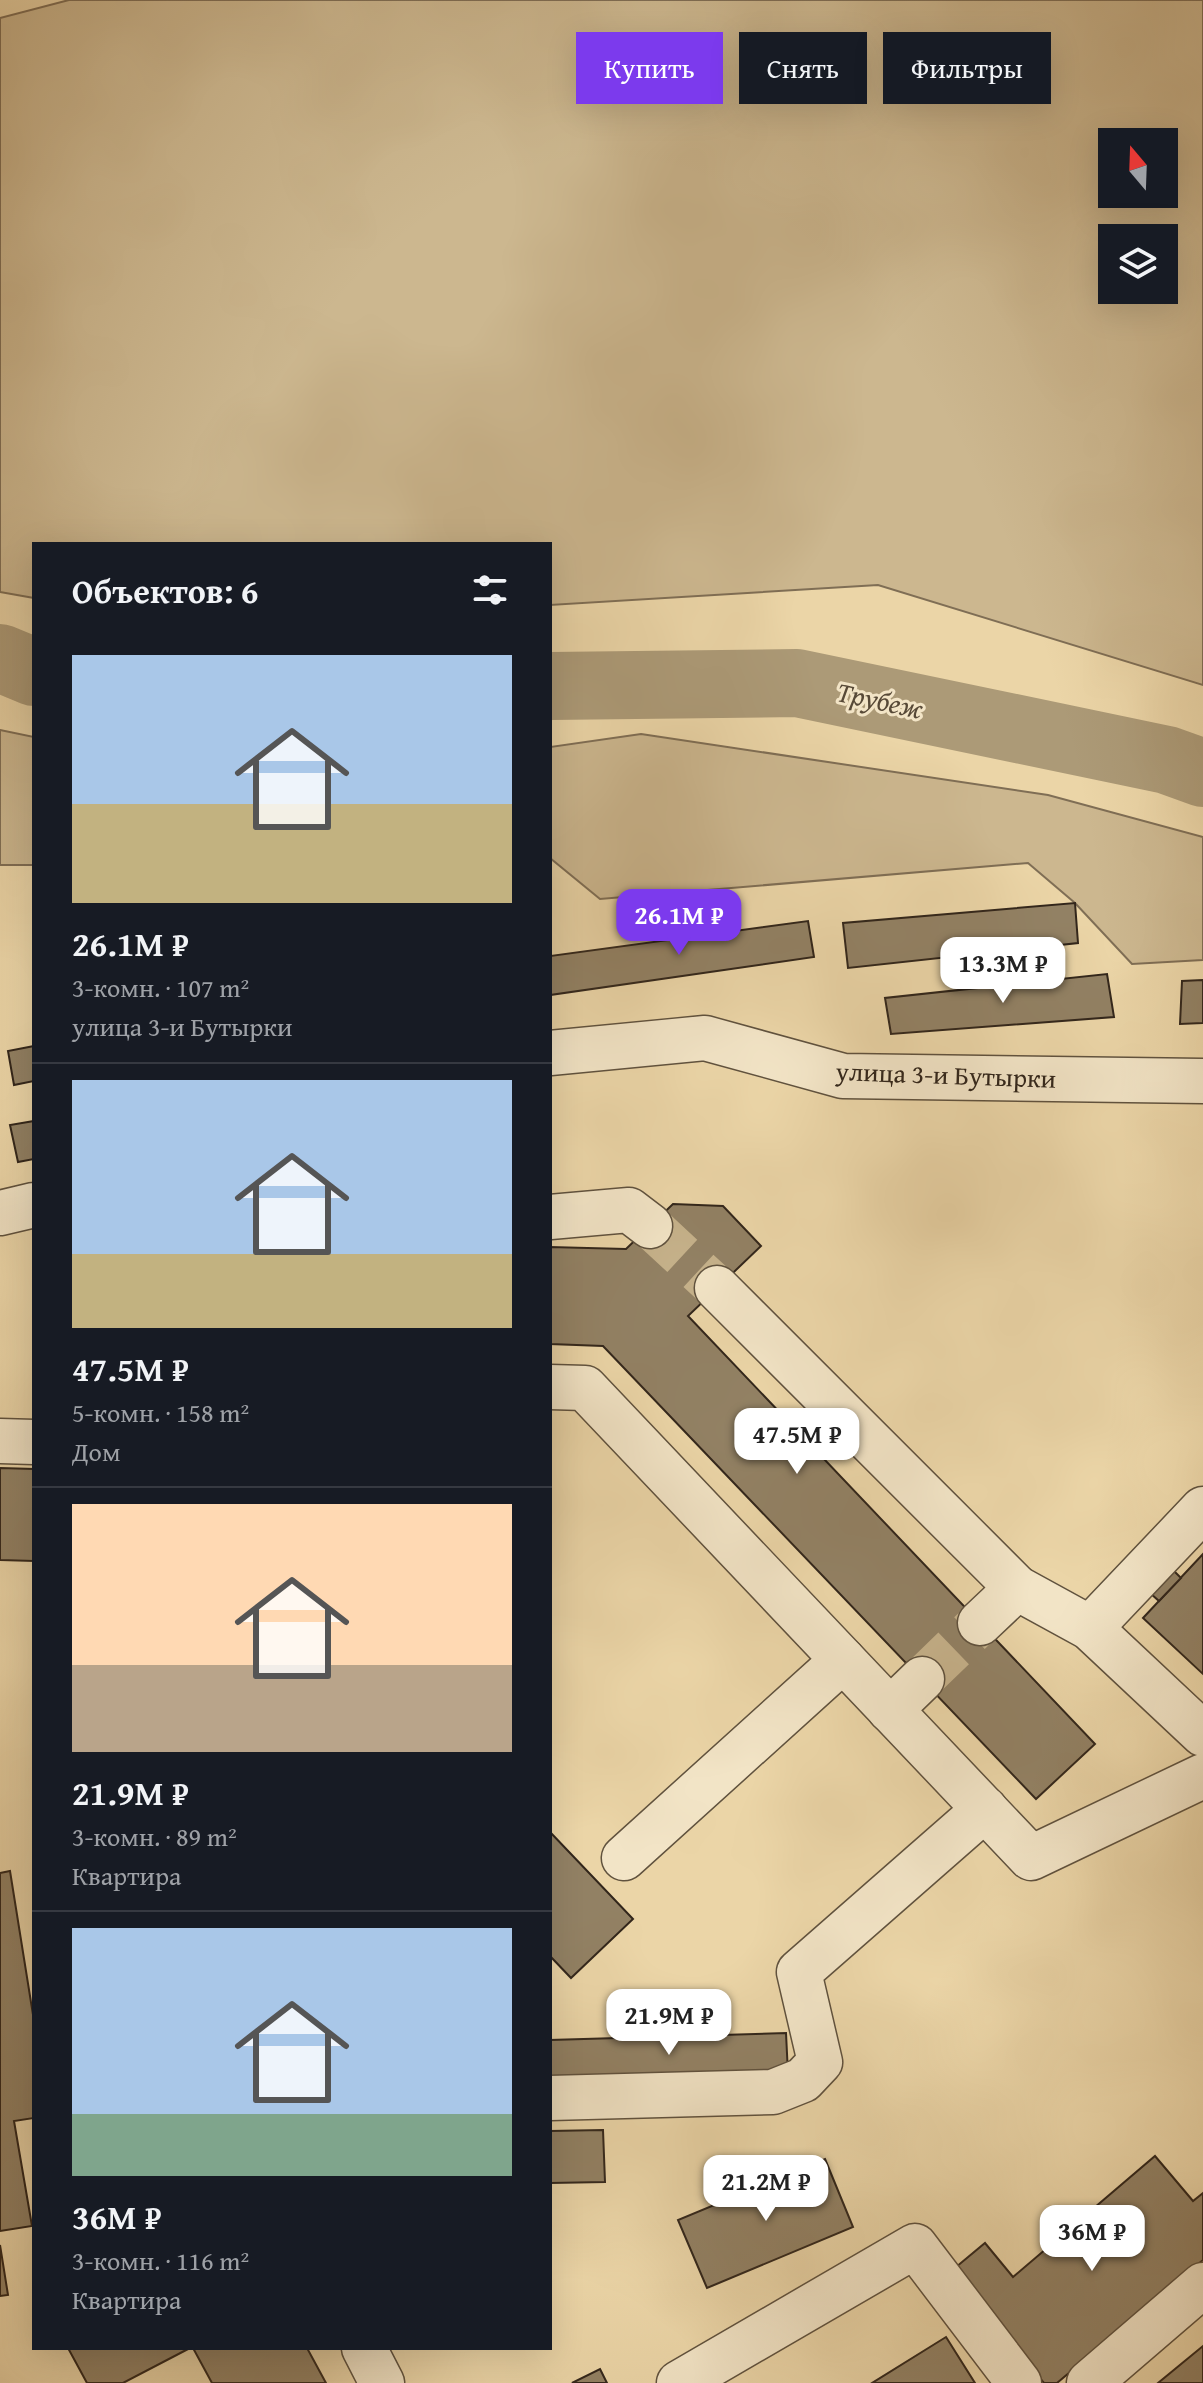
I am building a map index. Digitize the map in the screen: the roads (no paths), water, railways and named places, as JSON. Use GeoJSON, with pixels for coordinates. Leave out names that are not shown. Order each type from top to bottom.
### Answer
{"type":"FeatureCollection","features":[{"type":"Feature","properties":{"kind":"street","name":"улица 3-и Бутырки"},"geometry":{"type":"LineString","coordinates":[[552,1053],[705,1038],[843,1076],[1203,1081]]}},
{"type":"Feature","properties":{"kind":"street"},"geometry":{"type":"LineString","coordinates":[[0,1213],[32,1205]]}},
{"type":"Feature","properties":{"kind":"street"},"geometry":{"type":"LineString","coordinates":[[552,1217],[629,1210],[650,1226]]}},
{"type":"Feature","properties":{"kind":"street"},"geometry":{"type":"LineString","coordinates":[[717,1288],[1017,1588],[1090,1628],[1203,1734]]}},
{"type":"Feature","properties":{"kind":"street"},"geometry":{"type":"LineString","coordinates":[[552,1387],[585,1388],[1031,1858],[1203,1776]]}},
{"type":"Feature","properties":{"kind":"street"},"geometry":{"type":"LineString","coordinates":[[0,1441],[32,1442]]}},
{"type":"Feature","properties":{"kind":"street"},"geometry":{"type":"LineString","coordinates":[[1090,1628],[1203,1509]]}},
{"type":"Feature","properties":{"kind":"street"},"geometry":{"type":"LineString","coordinates":[[980,1623],[1017,1588]]}},
{"type":"Feature","properties":{"kind":"street"},"geometry":{"type":"LineString","coordinates":[[624,1858],[843,1660]]}},
{"type":"Feature","properties":{"kind":"street"},"geometry":{"type":"LineString","coordinates":[[890,1710],[922,1679]]}},
{"type":"Feature","properties":{"kind":"street"},"geometry":{"type":"LineString","coordinates":[[552,2098],[773,2092],[803,2080],[820,2062],[799,1972],[985,1809]]}},
{"type":"Feature","properties":{"kind":"street"},"geometry":{"type":"LineString","coordinates":[[679,2383],[915,2246],[1019,2383]]}},
{"type":"Feature","properties":{"kind":"street"},"geometry":{"type":"LineString","coordinates":[[1089,2383],[1203,2285]]}},
{"type":"Feature","properties":{"kind":"street"},"geometry":{"type":"LineString","coordinates":[[365,2350],[382,2383]]}},
{"type":"Feature","properties":{"kind":"waterway","name":"Трубеж"},"geometry":{"type":"LineString","coordinates":[[0,658],[32,671]]}},
{"type":"Feature","properties":{"kind":"waterway","name":"Трубеж"},"geometry":{"type":"LineString","coordinates":[[552,686],[797,683],[1167,760],[1203,773]]}},
{"type":"Feature","properties":{"kind":"tunnel"},"geometry":{"type":"LineString","coordinates":[[650,1226],[717,1288]]}},
{"type":"Feature","properties":{"kind":"tunnel"},"geometry":{"type":"LineString","coordinates":[[922,1679],[980,1623]]}}]}
